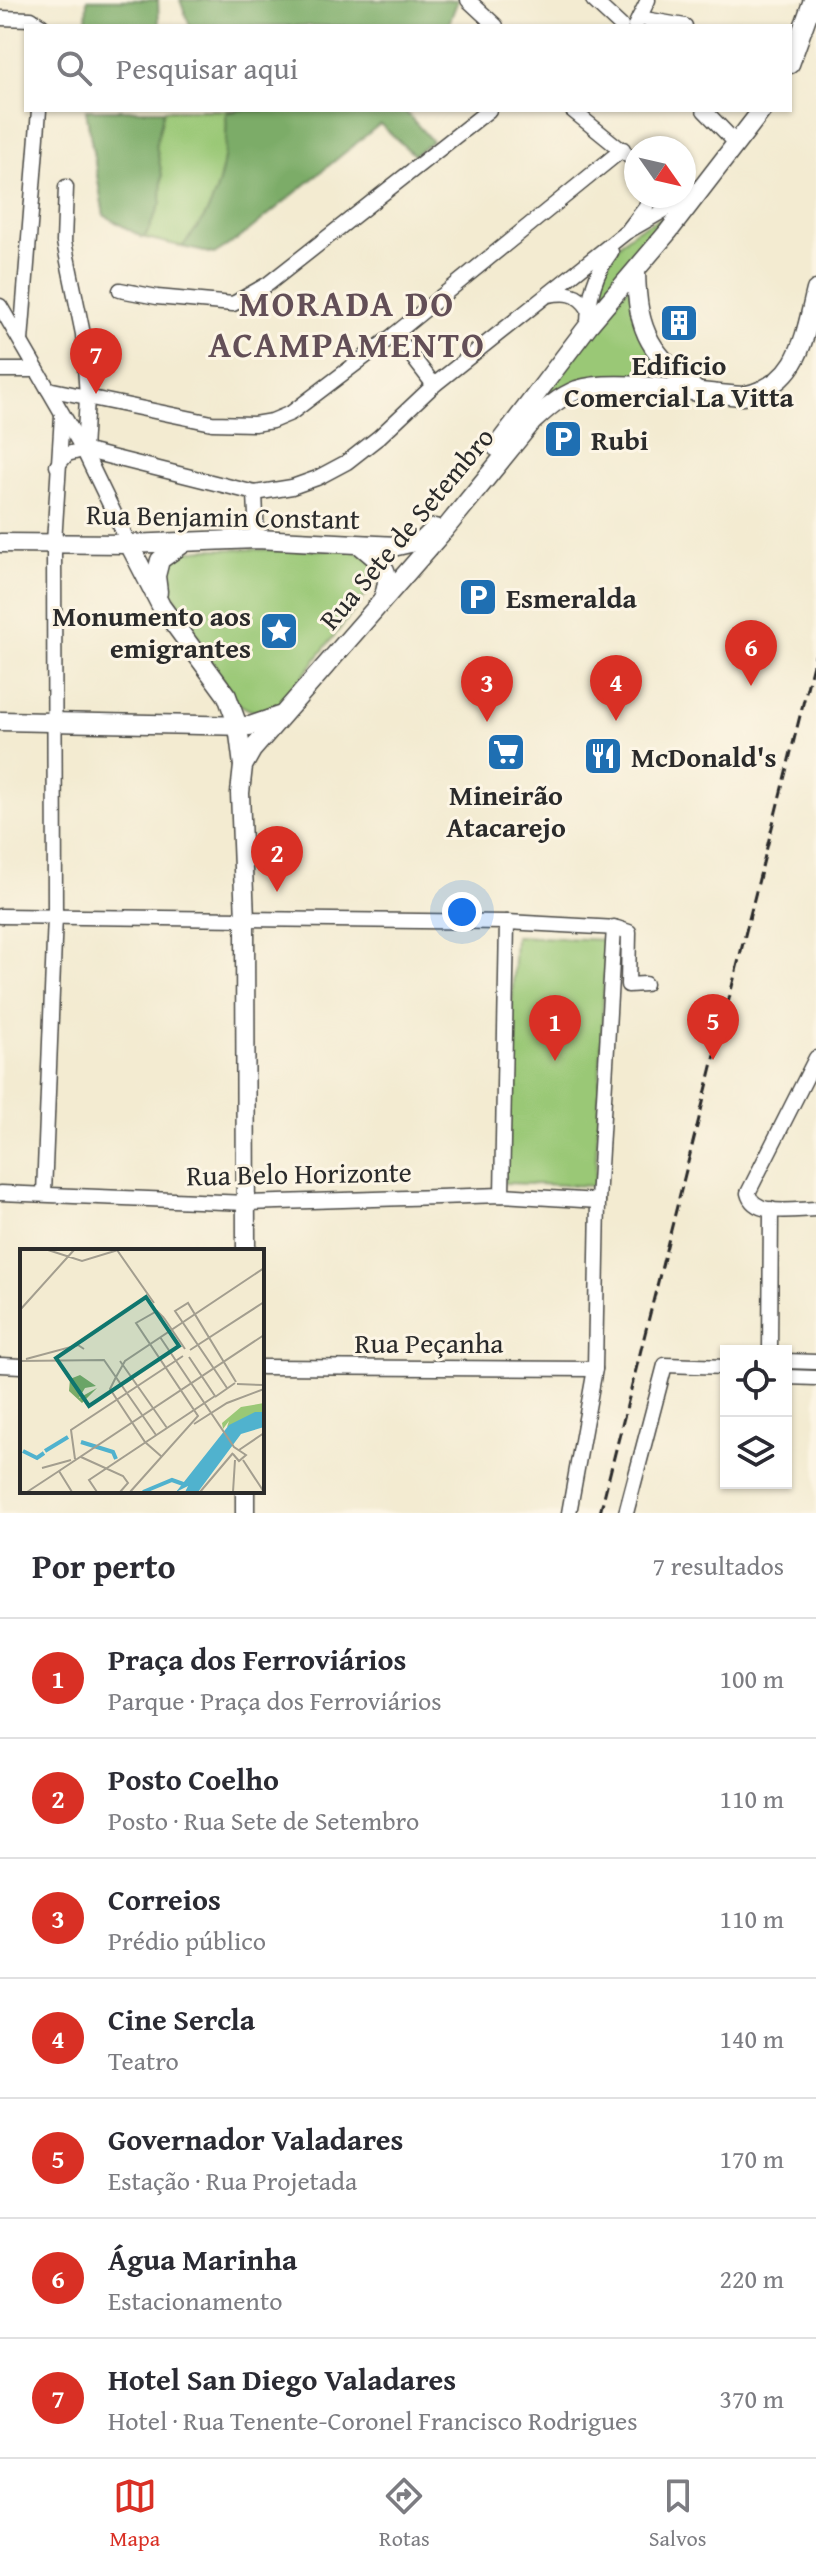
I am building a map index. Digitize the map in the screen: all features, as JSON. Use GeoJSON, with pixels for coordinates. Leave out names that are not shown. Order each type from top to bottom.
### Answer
{"type":"FeatureCollection","features":[{"type":"Feature","properties":{"kind":"main road"},"geometry":{"type":"LineString","coordinates":[[794,44],[813,0]]}},
{"type":"Feature","properties":{"kind":"main road","name":"Rua Sete de Setembro"},"geometry":{"type":"LineString","coordinates":[[696,187],[737,144],[761,112]]}},
{"type":"Feature","properties":{"kind":"main road","name":"Rua Sete de Setembro"},"geometry":{"type":"LineString","coordinates":[[438,524],[588,317],[636,271],[678,208]]}},
{"type":"Feature","properties":{"kind":"main road"},"geometry":{"type":"LineString","coordinates":[[636,271],[639,314],[648,339],[668,366],[699,393]]}},
{"type":"Feature","properties":{"kind":"main road","name":"Rua Sete de Setembro"},"geometry":{"type":"LineString","coordinates":[[243,766],[262,737],[382,602],[532,422],[560,399],[578,390],[603,386],[743,396],[759,392],[779,381],[797,357],[816,290]]}},
{"type":"Feature","properties":{"kind":"main road","name":"Rua Benjamin Constant"},"geometry":{"type":"LineString","coordinates":[[0,543],[129,544],[257,539],[397,546],[426,538],[438,524]]}},
{"type":"Feature","properties":{"kind":"main road"},"geometry":{"type":"LineString","coordinates":[[161,606],[156,576],[160,560],[184,543],[202,539]]}},
{"type":"Feature","properties":{"kind":"main road"},"geometry":{"type":"LineString","coordinates":[[129,544],[161,606],[227,696],[238,726],[243,766],[240,793],[245,919],[246,1249]]}},
{"type":"Feature","properties":{"kind":"main road"},"geometry":{"type":"LineString","coordinates":[[360,545],[387,571],[388,582],[382,602]]}},
{"type":"Feature","properties":{"kind":"main road"},"geometry":{"type":"LineString","coordinates":[[0,721],[238,726],[265,723],[287,712]]}},
{"type":"Feature","properties":{"kind":"street"},"geometry":{"type":"LineString","coordinates":[[468,0],[494,24]]}},
{"type":"Feature","properties":{"kind":"street"},"geometry":{"type":"LineString","coordinates":[[593,0],[619,24]]}},
{"type":"Feature","properties":{"kind":"street"},"geometry":{"type":"LineString","coordinates":[[648,0],[637,22],[661,24]]}},
{"type":"Feature","properties":{"kind":"street"},"geometry":{"type":"LineString","coordinates":[[0,18],[31,19],[39,24]]}},
{"type":"Feature","properties":{"kind":"street"},"geometry":{"type":"LineString","coordinates":[[20,341],[39,112]]}},
{"type":"Feature","properties":{"kind":"street"},"geometry":{"type":"LineString","coordinates":[[120,290],[233,304],[268,284],[486,112]]}},
{"type":"Feature","properties":{"kind":"street"},"geometry":{"type":"LineString","coordinates":[[48,389],[212,423],[254,424],[291,413],[395,334],[623,149],[575,112]]}},
{"type":"Feature","properties":{"kind":"street"},"geometry":{"type":"LineString","coordinates":[[706,112],[737,144]]}},
{"type":"Feature","properties":{"kind":"street"},"geometry":{"type":"LineString","coordinates":[[66,187],[64,242],[83,334],[87,397],[84,451]]}},
{"type":"Feature","properties":{"kind":"street"},"geometry":{"type":"LineString","coordinates":[[588,317],[600,267],[645,208]]}},
{"type":"Feature","properties":{"kind":"street"},"geometry":{"type":"LineString","coordinates":[[57,466],[74,450],[84,451],[255,493],[292,487],[317,478],[347,462],[379,437],[434,385],[625,233],[669,208]]}},
{"type":"Feature","properties":{"kind":"street"},"geometry":{"type":"LineString","coordinates":[[548,295],[568,293],[580,298],[588,317]]}},
{"type":"Feature","properties":{"kind":"street"},"geometry":{"type":"LineString","coordinates":[[0,306],[84,451],[129,544]]}},
{"type":"Feature","properties":{"kind":"street"},"geometry":{"type":"LineString","coordinates":[[395,334],[434,385]]}},
{"type":"Feature","properties":{"kind":"street"},"geometry":{"type":"LineString","coordinates":[[0,370],[37,370]]}},
{"type":"Feature","properties":{"kind":"street"},"geometry":{"type":"LineString","coordinates":[[44,1193],[55,916],[54,543],[62,415]]}},
{"type":"Feature","properties":{"kind":"street"},"geometry":{"type":"LineString","coordinates":[[255,493],[257,539]]}},
{"type":"Feature","properties":{"kind":"street"},"geometry":{"type":"LineString","coordinates":[[0,916],[507,922],[614,927],[629,932],[628,985],[645,984]]}},
{"type":"Feature","properties":{"kind":"street"},"geometry":{"type":"LineString","coordinates":[[502,1195],[507,922]]}},
{"type":"Feature","properties":{"kind":"street"},"geometry":{"type":"LineString","coordinates":[[569,1513],[595,1369],[598,1201],[614,927]]}},
{"type":"Feature","properties":{"kind":"street"},"geometry":{"type":"LineString","coordinates":[[816,1058],[749,1190],[753,1204],[762,1209],[816,1209]]}},
{"type":"Feature","properties":{"kind":"street","name":"Rua Belo Horizonte"},"geometry":{"type":"LineString","coordinates":[[0,1193],[247,1203],[502,1195],[598,1201]]}},
{"type":"Feature","properties":{"kind":"street"},"geometry":{"type":"LineString","coordinates":[[770,1345],[771,1209]]}},
{"type":"Feature","properties":{"kind":"street"},"geometry":{"type":"LineString","coordinates":[[792,1361],[816,1362]]}},
{"type":"Feature","properties":{"kind":"street"},"geometry":{"type":"LineString","coordinates":[[0,1365],[20,1366]]}},
{"type":"Feature","properties":{"kind":"street"},"geometry":{"type":"LineString","coordinates":[[626,1513],[665,1365],[720,1367]]}},
{"type":"Feature","properties":{"kind":"street","name":"Rua Peçanha"},"geometry":{"type":"LineString","coordinates":[[264,1367],[595,1369]]}},
{"type":"Feature","properties":{"kind":"street"},"geometry":{"type":"LineString","coordinates":[[792,1377],[816,1378]]}},
{"type":"Feature","properties":{"kind":"green space"},"geometry":{"type":"Polygon","coordinates":[[[87,0],[158,0],[159,24],[86,24],[87,0]]]}},
{"type":"Feature","properties":{"kind":"green space"},"geometry":{"type":"Polygon","coordinates":[[[180,0],[458,0],[449,24],[189,24],[180,0]]]}},
{"type":"Feature","properties":{"kind":"green space"},"geometry":{"type":"Polygon","coordinates":[[[86,112],[392,112],[241,237],[214,254],[142,237],[104,215],[86,112]]]}},
{"type":"Feature","properties":{"kind":"green space"},"geometry":{"type":"Polygon","coordinates":[[[86,112],[164,112],[156,145],[162,175],[161,203],[146,235],[142,237],[104,215],[86,112]]]}},
{"type":"Feature","properties":{"kind":"green space"},"geometry":{"type":"Polygon","coordinates":[[[406,112],[432,141],[414,155],[380,124],[241,237],[214,254],[182,247],[205,216],[216,192],[225,152],[226,113],[406,112]]]}},
{"type":"Feature","properties":{"kind":"green space"},"geometry":{"type":"Polygon","coordinates":[[[673,213],[596,305],[606,268],[620,244],[637,230],[673,213]]]}},
{"type":"Feature","properties":{"kind":"green space"},"geometry":{"type":"Polygon","coordinates":[[[629,285],[675,379],[641,375],[608,376],[577,382],[545,394],[629,285]]]}},
{"type":"Feature","properties":{"kind":"green space"},"geometry":{"type":"Polygon","coordinates":[[[203,549],[352,550],[372,559],[379,578],[278,708],[256,712],[235,701],[164,579],[167,560],[182,552],[203,549]]]}},
{"type":"Feature","properties":{"kind":"green space"},"geometry":{"type":"Polygon","coordinates":[[[515,936],[606,940],[595,1186],[504,1183],[515,936]]]}},
{"type":"Feature","properties":{"kind":"railway"},"geometry":{"type":"LineString","coordinates":[[600,1513],[816,652]]}},
{"type":"Feature","properties":{"kind":"place","name":"Edificio Comercial La Vitta"},"geometry":{"type":"Point","coordinates":[679,323]}},
{"type":"Feature","properties":{"kind":"place","name":"Hotel San Diego Valadares"},"geometry":{"type":"Point","coordinates":[96,394]}},
{"type":"Feature","properties":{"kind":"place","name":"Rubi"},"geometry":{"type":"Point","coordinates":[563,439]}},
{"type":"Feature","properties":{"kind":"place","name":"Esmeralda"},"geometry":{"type":"Point","coordinates":[478,597]}},
{"type":"Feature","properties":{"kind":"place","name":"Monumento aos emigrantes"},"geometry":{"type":"Point","coordinates":[279,631]}},
{"type":"Feature","properties":{"kind":"place","name":"Água Marinha"},"geometry":{"type":"Point","coordinates":[751,686]}},
{"type":"Feature","properties":{"kind":"place","name":"Cine Sercla"},"geometry":{"type":"Point","coordinates":[616,721]}},
{"type":"Feature","properties":{"kind":"place","name":"Correios"},"geometry":{"type":"Point","coordinates":[487,722]}},
{"type":"Feature","properties":{"kind":"place","name":"Mineirão Atacarejo"},"geometry":{"type":"Point","coordinates":[506,752]}},
{"type":"Feature","properties":{"kind":"place","name":"McDonald's"},"geometry":{"type":"Point","coordinates":[603,756]}},
{"type":"Feature","properties":{"kind":"place","name":"Posto Coelho"},"geometry":{"type":"Point","coordinates":[277,892]}},
{"type":"Feature","properties":{"kind":"place","name":"Governador Valadares"},"geometry":{"type":"Point","coordinates":[713,1060]}},
{"type":"Feature","properties":{"kind":"place","name":"Praça dos Ferroviários"},"geometry":{"type":"Point","coordinates":[555,1061]}},
{"type":"Feature","properties":{"kind":"district","name":"MORADA DO ACAMPAMENTO"},"geometry":{"type":"Point","coordinates":[347,322]}}]}
